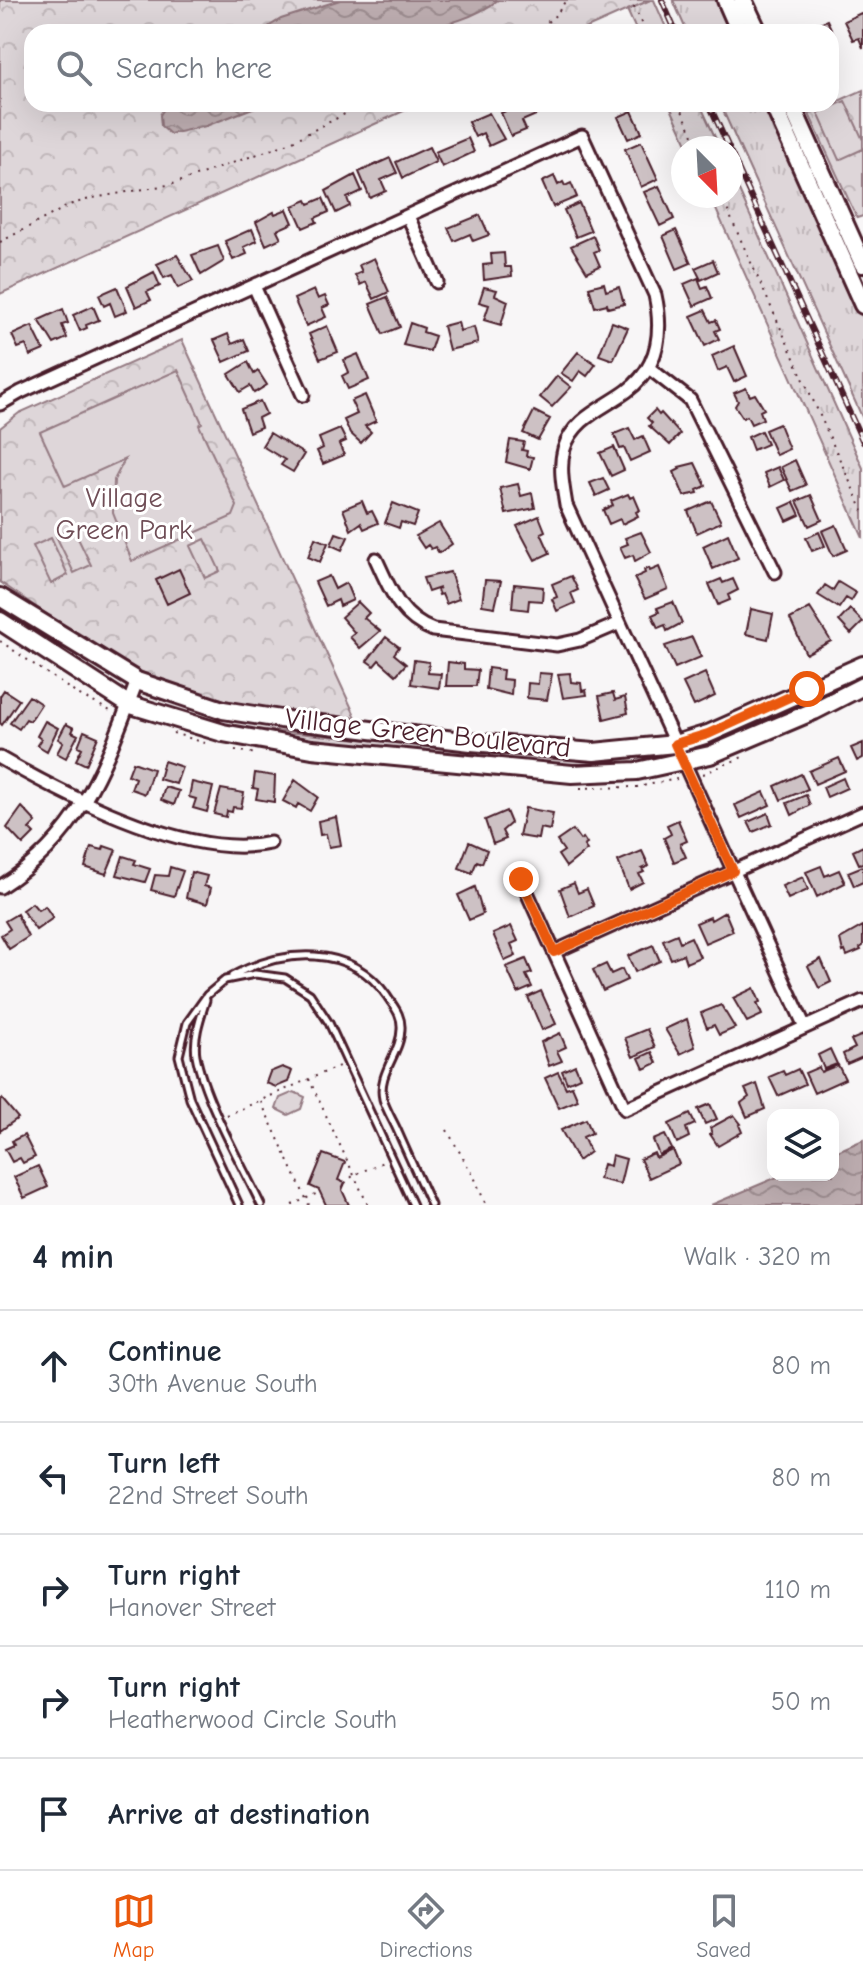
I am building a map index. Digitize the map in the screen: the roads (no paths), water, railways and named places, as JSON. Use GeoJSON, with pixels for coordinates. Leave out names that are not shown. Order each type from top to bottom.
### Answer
{"type":"FeatureCollection","features":[{"type":"Feature","properties":{"kind":"street"},"geometry":{"type":"LineString","coordinates":[[726,0],[736,24]]}},
{"type":"Feature","properties":{"kind":"street"},"geometry":{"type":"LineString","coordinates":[[743,0],[754,24]]}},
{"type":"Feature","properties":{"kind":"street"},"geometry":{"type":"LineString","coordinates":[[778,112],[850,238],[863,305]]}},
{"type":"Feature","properties":{"kind":"street"},"geometry":{"type":"LineString","coordinates":[[795,112],[863,264]]}},
{"type":"Feature","properties":{"kind":"street"},"geometry":{"type":"LineString","coordinates":[[0,404],[582,136],[655,295],[661,321],[649,368],[626,392],[580,423],[564,448],[561,476],[566,505],[805,1027]]}},
{"type":"Feature","properties":{"kind":"street"},"geometry":{"type":"LineString","coordinates":[[408,216],[437,282]]}},
{"type":"Feature","properties":{"kind":"street"},"geometry":{"type":"LineString","coordinates":[[254,286],[303,395]]}},
{"type":"Feature","properties":{"kind":"street"},"geometry":{"type":"LineString","coordinates":[[649,368],[690,400],[775,572]]}},
{"type":"Feature","properties":{"kind":"street"},"geometry":{"type":"LineString","coordinates":[[376,559],[406,615],[420,626],[433,630],[557,645],[580,640],[620,623]]}},
{"type":"Feature","properties":{"kind":"street","name":"Village Green Boulevard"},"geometry":{"type":"LineString","coordinates":[[0,597],[137,681],[223,710],[471,742],[594,752],[675,744],[708,734],[863,665]]}},
{"type":"Feature","properties":{"kind":"street","name":"Village Green Boulevard"},"geometry":{"type":"LineString","coordinates":[[0,621],[128,704],[223,733],[312,749],[572,774],[637,771],[683,763],[733,746],[863,686]]}},
{"type":"Feature","properties":{"kind":"street"},"geometry":{"type":"LineString","coordinates":[[0,887],[40,857],[63,834],[86,802],[137,681]]}},
{"type":"Feature","properties":{"kind":"street"},"geometry":{"type":"LineString","coordinates":[[0,758],[41,782],[116,816],[207,843],[245,847],[270,843]]}},
{"type":"Feature","properties":{"kind":"street"},"geometry":{"type":"LineString","coordinates":[[554,952],[863,813]]}},
{"type":"Feature","properties":{"kind":"street"},"geometry":{"type":"LineString","coordinates":[[521,879],[625,1109],[863,1001]]}},
{"type":"Feature","properties":{"kind":"lane"},"geometry":{"type":"LineString","coordinates":[[239,1205],[190,1099],[179,1056],[187,1023],[207,995],[225,980],[251,966],[282,956],[318,955],[355,967],[381,987],[400,1015],[402,1031],[384,1076],[383,1097],[431,1205]]}},
{"type":"Feature","properties":{"kind":"lane"},"geometry":{"type":"LineString","coordinates":[[225,980],[255,974],[285,978],[310,994],[329,1023],[413,1205]]}},
{"type":"Feature","properties":{"kind":"lane"},"geometry":{"type":"LineString","coordinates":[[207,995],[195,1053],[220,1118],[261,1205]]}},
{"type":"Feature","properties":{"kind":"water"},"geometry":{"type":"Polygon","coordinates":[[[340,0],[498,0],[474,14],[447,24],[273,24],[340,0]]]}},
{"type":"Feature","properties":{"kind":"water"},"geometry":{"type":"Polygon","coordinates":[[[162,112],[242,112],[206,126],[170,134],[161,126],[162,112]]]}},
{"type":"Feature","properties":{"kind":"water"},"geometry":{"type":"Polygon","coordinates":[[[863,1140],[863,1205],[711,1205],[768,1181],[839,1181],[839,1150],[863,1140]]]}},
{"type":"Feature","properties":{"kind":"railway"},"geometry":{"type":"LineString","coordinates":[[662,0],[672,24]]}},
{"type":"Feature","properties":{"kind":"railway"},"geometry":{"type":"LineString","coordinates":[[713,112],[724,136]]}},
{"type":"Feature","properties":{"kind":"railway"},"geometry":{"type":"LineString","coordinates":[[743,179],[863,442]]}},
{"type":"Feature","properties":{"kind":"park label","name":"Village Green Park"},"geometry":{"type":"Point","coordinates":[124,513]}}]}
